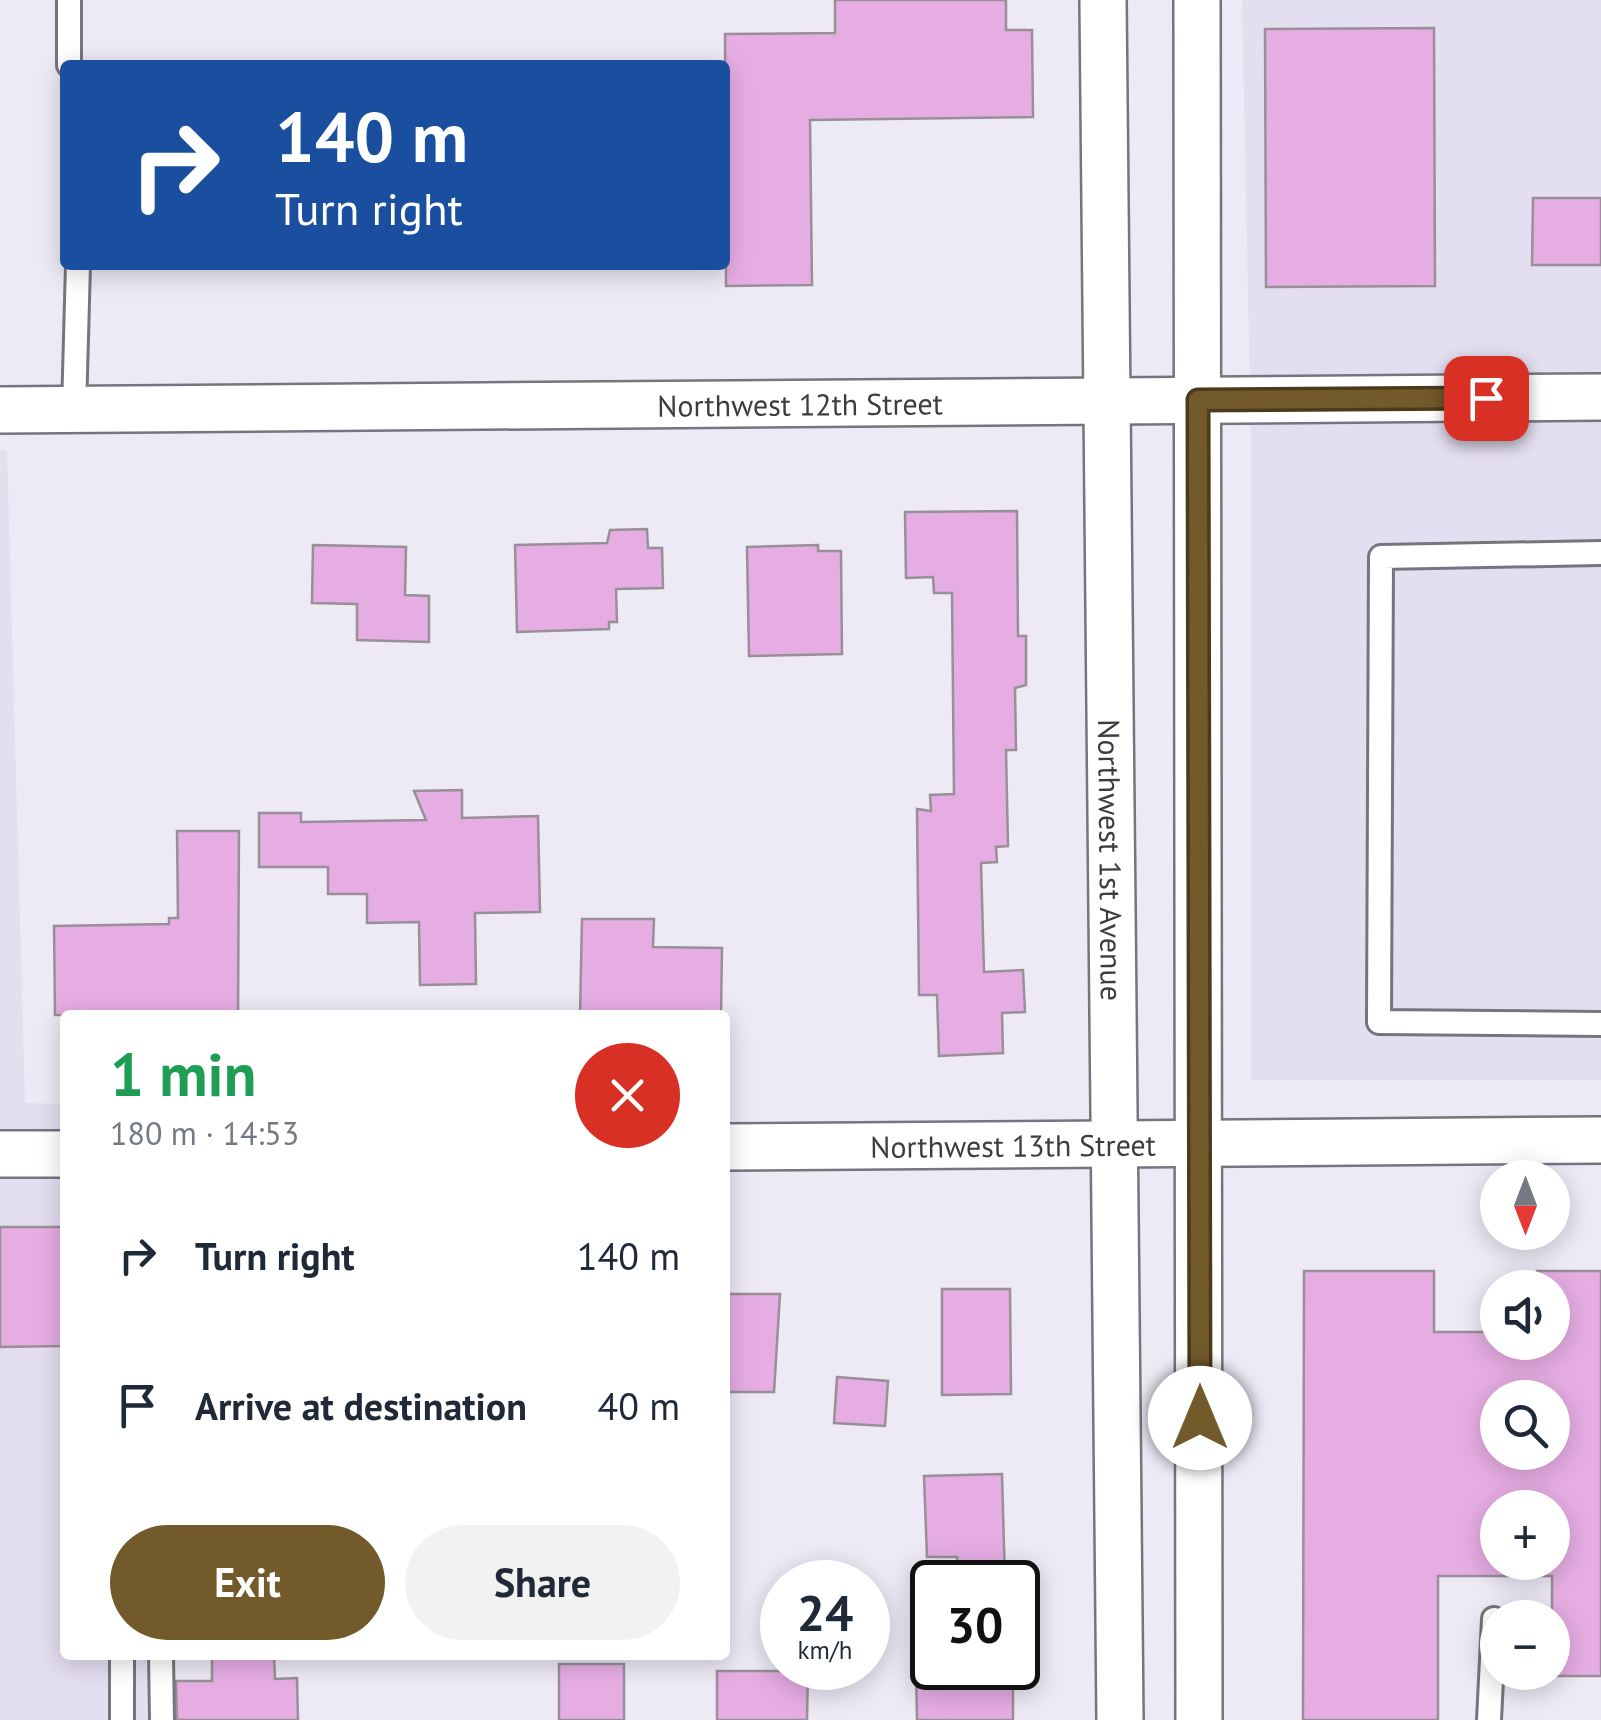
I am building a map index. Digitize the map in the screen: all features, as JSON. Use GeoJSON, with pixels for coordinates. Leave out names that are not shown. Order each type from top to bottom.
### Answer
{"type":"FeatureCollection","features":[{"type":"Feature","properties":{"kind":"street","name":"Northwest 1st Avenue"},"geometry":{"type":"LineString","coordinates":[[1103,0],[1120,1720]]}},
{"type":"Feature","properties":{"kind":"street"},"geometry":{"type":"LineString","coordinates":[[1197,0],[1199,1720]]}},
{"type":"Feature","properties":{"kind":"street","name":"Northwest 12th Street"},"geometry":{"type":"LineString","coordinates":[[0,410],[1601,396]]}},
{"type":"Feature","properties":{"kind":"street","name":"Northwest 13th Street"},"geometry":{"type":"LineString","coordinates":[[730,1147],[1601,1140]]}},
{"type":"Feature","properties":{"kind":"street"},"geometry":{"type":"LineString","coordinates":[[0,1154],[60,1154]]}},
{"type":"Feature","properties":{"kind":"lane"},"geometry":{"type":"LineString","coordinates":[[68,0],[69,60]]}},
{"type":"Feature","properties":{"kind":"lane"},"geometry":{"type":"LineString","coordinates":[[74,410],[78,270]]}},
{"type":"Feature","properties":{"kind":"lane"},"geometry":{"type":"LineString","coordinates":[[1601,553],[1381,556],[1379,1022],[1601,1024]]}},
{"type":"Feature","properties":{"kind":"lane"},"geometry":{"type":"LineString","coordinates":[[122,1660],[122,1720]]}},
{"type":"Feature","properties":{"kind":"lane"},"geometry":{"type":"LineString","coordinates":[[161,1660],[162,1720]]}},
{"type":"Feature","properties":{"kind":"lane"},"geometry":{"type":"LineString","coordinates":[[1489,1720],[1490,1690]]}},
{"type":"Feature","properties":{"kind":"shaded area"},"geometry":{"type":"Polygon","coordinates":[[[1242,0],[1601,0],[1601,1080],[1251,1080],[1251,441],[1242,0]]]}},
{"type":"Feature","properties":{"kind":"shaded area"},"geometry":{"type":"Polygon","coordinates":[[[0,451],[7,451],[25,1103],[60,1104],[60,1660],[146,1660],[147,1720],[0,1720],[0,451]]]}},
{"type":"Feature","properties":{"kind":"building"},"geometry":{"type":"Polygon","coordinates":[[[835,0],[1006,0],[1006,30],[1032,30],[1033,117],[810,120],[812,285],[726,286],[726,270],[730,270],[730,60],[725,60],[725,34],[835,33],[835,0]]]}},
{"type":"Feature","properties":{"kind":"building"},"geometry":{"type":"Polygon","coordinates":[[[1434,28],[1435,286],[1266,287],[1265,29],[1434,28]]]}},
{"type":"Feature","properties":{"kind":"building"},"geometry":{"type":"Polygon","coordinates":[[[1533,198],[1601,198],[1601,265],[1532,265],[1533,198]]]}},
{"type":"Feature","properties":{"kind":"building"},"geometry":{"type":"Polygon","coordinates":[[[1017,511],[1018,636],[1026,636],[1026,685],[1015,688],[1016,750],[1006,750],[1008,846],[996,847],[997,862],[981,863],[984,972],[1023,970],[1025,1012],[1002,1013],[1003,1053],[939,1056],[937,995],[919,995],[917,809],[931,811],[930,795],[954,794],[952,593],[934,593],[933,577],[906,578],[905,512],[1017,511]]]}},
{"type":"Feature","properties":{"kind":"building"},"geometry":{"type":"Polygon","coordinates":[[[647,529],[648,548],[662,548],[663,588],[616,589],[617,622],[609,622],[609,629],[517,632],[515,545],[607,543],[610,530],[647,529]]]}},
{"type":"Feature","properties":{"kind":"building"},"geometry":{"type":"Polygon","coordinates":[[[313,545],[406,547],[405,595],[429,596],[429,642],[357,640],[357,604],[312,603],[313,545]]]}},
{"type":"Feature","properties":{"kind":"building"},"geometry":{"type":"Polygon","coordinates":[[[818,545],[818,551],[841,551],[842,654],[749,656],[747,547],[818,545]]]}},
{"type":"Feature","properties":{"kind":"building"},"geometry":{"type":"Polygon","coordinates":[[[462,790],[462,818],[538,816],[540,912],[475,913],[476,984],[420,985],[419,922],[367,923],[367,894],[328,894],[328,867],[259,867],[259,813],[301,813],[301,822],[426,820],[414,791],[462,790]]]}},
{"type":"Feature","properties":{"kind":"building"},"geometry":{"type":"Polygon","coordinates":[[[177,831],[239,831],[238,1010],[60,1010],[60,1015],[55,1015],[54,926],[169,924],[169,918],[178,918],[177,831]]]}},
{"type":"Feature","properties":{"kind":"building"},"geometry":{"type":"Polygon","coordinates":[[[582,919],[654,919],[653,947],[722,948],[721,1010],[580,1010],[582,919]]]}},
{"type":"Feature","properties":{"kind":"building"},"geometry":{"type":"Polygon","coordinates":[[[0,1227],[60,1227],[60,1346],[0,1347],[0,1227]]]}},
{"type":"Feature","properties":{"kind":"building"},"geometry":{"type":"Polygon","coordinates":[[[1304,1271],[1434,1271],[1434,1332],[1480,1332],[1480,1360],[1570,1360],[1570,1271],[1601,1271],[1601,1676],[1570,1676],[1570,1600],[1552,1600],[1552,1580],[1570,1580],[1570,1490],[1480,1490],[1480,1576],[1438,1576],[1438,1720],[1303,1720],[1304,1271]]]}},
{"type":"Feature","properties":{"kind":"building"},"geometry":{"type":"Polygon","coordinates":[[[942,1289],[1010,1289],[1011,1394],[942,1395],[942,1289]]]}},
{"type":"Feature","properties":{"kind":"building"},"geometry":{"type":"Polygon","coordinates":[[[730,1294],[780,1294],[774,1392],[730,1392],[730,1294]]]}},
{"type":"Feature","properties":{"kind":"building"},"geometry":{"type":"Polygon","coordinates":[[[837,1377],[888,1381],[885,1426],[834,1423],[837,1377]]]}},
{"type":"Feature","properties":{"kind":"building"},"geometry":{"type":"Polygon","coordinates":[[[1002,1474],[1004,1560],[927,1557],[924,1476],[1002,1474]]]}},
{"type":"Feature","properties":{"kind":"building"},"geometry":{"type":"Polygon","coordinates":[[[212,1660],[274,1660],[275,1679],[297,1678],[298,1720],[177,1720],[176,1681],[212,1681],[212,1660]]]}},
{"type":"Feature","properties":{"kind":"building"},"geometry":{"type":"Polygon","coordinates":[[[559,1664],[624,1664],[624,1720],[559,1720],[559,1664]]]}},
{"type":"Feature","properties":{"kind":"building"},"geometry":{"type":"Polygon","coordinates":[[[717,1671],[760,1671],[760,1690],[808,1690],[807,1720],[717,1720],[717,1671]]]}},
{"type":"Feature","properties":{"kind":"building"},"geometry":{"type":"Polygon","coordinates":[[[916,1690],[1013,1690],[1013,1720],[917,1720],[916,1690]]]}},
{"type":"Feature","properties":{"kind":"route"},"geometry":{"type":"LineString","coordinates":[[1200,1418],[1198,400],[1486,398]]}}]}
